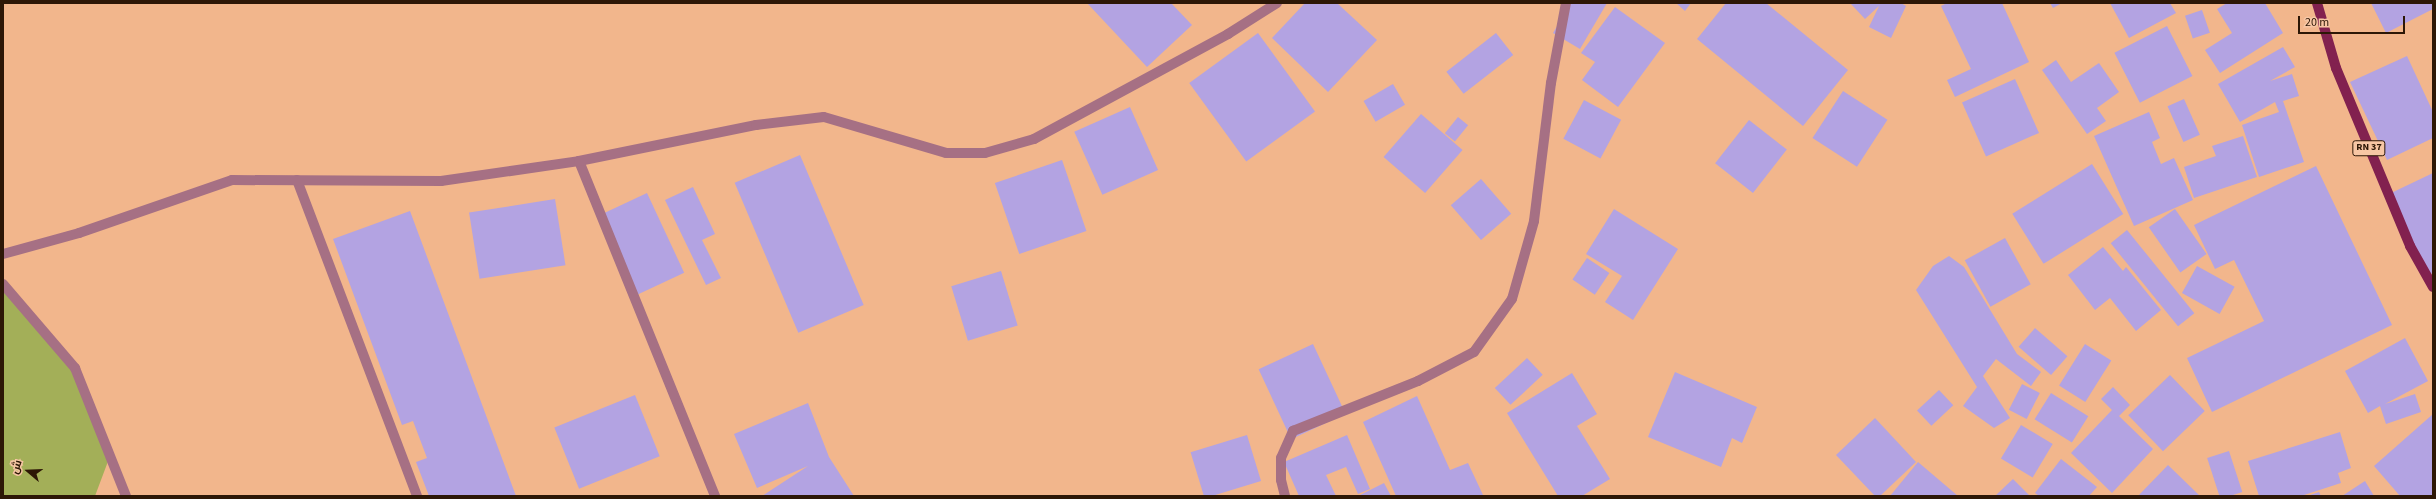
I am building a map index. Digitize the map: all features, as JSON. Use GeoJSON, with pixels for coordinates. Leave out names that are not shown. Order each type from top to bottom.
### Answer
{"type":"FeatureCollection","features":[{"type":"Feature","properties":{"kind":"main road","name":"RN 37"},"geometry":{"type":"LineString","coordinates":[[2317,3],[2336,68],[2410,246],[2433,288]]}},
{"type":"Feature","properties":{"kind":"street"},"geometry":{"type":"LineString","coordinates":[[3,254],[79,233],[232,180],[441,181],[579,161],[756,125],[824,117],[946,153],[984,154],[1034,139],[1228,34],[1277,3]]}},
{"type":"Feature","properties":{"kind":"street"},"geometry":{"type":"LineString","coordinates":[[1285,496],[1281,480],[1281,458],[1293,431],[1418,381],[1474,352],[1512,299],[1534,221],[1552,83],[1566,3]]}},
{"type":"Feature","properties":{"kind":"street"},"geometry":{"type":"LineString","coordinates":[[579,161],[715,496]]}},
{"type":"Feature","properties":{"kind":"street"},"geometry":{"type":"LineString","coordinates":[[298,180],[417,496]]}},
{"type":"Feature","properties":{"kind":"street"},"geometry":{"type":"LineString","coordinates":[[3,284],[76,368],[126,496]]}},
{"type":"Feature","properties":{"kind":"green space"},"geometry":{"type":"Polygon","coordinates":[[[3,284],[75,368],[110,456],[95,496],[3,496],[3,284]]]}},
{"type":"Feature","properties":{"kind":"building"},"geometry":{"type":"Polygon","coordinates":[[[1087,3],[1171,3],[1192,25],[1147,67],[1087,3]]]}},
{"type":"Feature","properties":{"kind":"building"},"geometry":{"type":"Polygon","coordinates":[[[1305,3],[1337,3],[1377,40],[1328,92],[1272,38],[1305,3]]]}},
{"type":"Feature","properties":{"kind":"building"},"geometry":{"type":"Polygon","coordinates":[[[1571,3],[1607,3],[1580,49],[1553,33],[1571,3]]]}},
{"type":"Feature","properties":{"kind":"building"},"geometry":{"type":"Polygon","coordinates":[[[1676,3],[1691,3],[1685,11],[1676,3]]]}},
{"type":"Feature","properties":{"kind":"building"},"geometry":{"type":"Polygon","coordinates":[[[1726,3],[1766,3],[1848,70],[1803,126],[1697,39],[1726,3]]]}},
{"type":"Feature","properties":{"kind":"building"},"geometry":{"type":"Polygon","coordinates":[[[1850,3],[1901,3],[1906,6],[1891,38],[1869,27],[1879,6],[1865,19],[1850,3]]]}},
{"type":"Feature","properties":{"kind":"building"},"geometry":{"type":"Polygon","coordinates":[[[1947,3],[2002,3],[2029,62],[1955,97],[1947,80],[1971,69],[1941,6],[1947,3]]]}},
{"type":"Feature","properties":{"kind":"building"},"geometry":{"type":"Polygon","coordinates":[[[2050,3],[2062,3],[2053,8],[2050,3]]]}},
{"type":"Feature","properties":{"kind":"building"},"geometry":{"type":"Polygon","coordinates":[[[2110,3],[2170,3],[2176,13],[2129,38],[2110,3]]]}},
{"type":"Feature","properties":{"kind":"building"},"geometry":{"type":"Polygon","coordinates":[[[2227,3],[2265,3],[2283,33],[2220,73],[2205,50],[2232,33],[2217,9],[2227,3]]]}},
{"type":"Feature","properties":{"kind":"building"},"geometry":{"type":"Polygon","coordinates":[[[2371,3],[2433,3],[2433,9],[2386,33],[2371,3]]]}},
{"type":"Feature","properties":{"kind":"building"},"geometry":{"type":"Polygon","coordinates":[[[1615,7],[1665,43],[1618,107],[1582,80],[1595,62],[1581,53],[1615,7]]]}},
{"type":"Feature","properties":{"kind":"building"},"geometry":{"type":"Polygon","coordinates":[[[2202,10],[2210,33],[2193,39],[2185,16],[2202,10]]]}},
{"type":"Feature","properties":{"kind":"building"},"geometry":{"type":"Polygon","coordinates":[[[2167,26],[2192,76],[2140,103],[2114,53],[2167,26]]]}},
{"type":"Feature","properties":{"kind":"building"},"geometry":{"type":"Polygon","coordinates":[[[1258,33],[1315,111],[1246,161],[1189,83],[1258,33]]]}},
{"type":"Feature","properties":{"kind":"building"},"geometry":{"type":"Polygon","coordinates":[[[1496,33],[1513,55],[1464,94],[1446,72],[1496,33]]]}},
{"type":"Feature","properties":{"kind":"building"},"geometry":{"type":"Polygon","coordinates":[[[2283,47],[2295,67],[2270,81],[2292,74],[2299,96],[2283,101],[2304,162],[2259,177],[2242,125],[2279,112],[2275,102],[2240,122],[2218,84],[2283,47]]]}},
{"type":"Feature","properties":{"kind":"building"},"geometry":{"type":"Polygon","coordinates":[[[2407,56],[2433,112],[2433,138],[2387,160],[2350,82],[2407,56]]]}},
{"type":"Feature","properties":{"kind":"building"},"geometry":{"type":"Polygon","coordinates":[[[2056,60],[2071,82],[2099,63],[2119,92],[2097,108],[2106,121],[2087,134],[2042,70],[2056,60]]]}},
{"type":"Feature","properties":{"kind":"building"},"geometry":{"type":"Polygon","coordinates":[[[2015,79],[2039,133],[1986,156],[1962,103],[2015,79]]]}},
{"type":"Feature","properties":{"kind":"building"},"geometry":{"type":"Polygon","coordinates":[[[1393,84],[1405,105],[1376,122],[1364,101],[1393,84]]]}},
{"type":"Feature","properties":{"kind":"building"},"geometry":{"type":"Polygon","coordinates":[[[1843,91],[1887,120],[1857,167],[1813,138],[1843,91]]]}},
{"type":"Feature","properties":{"kind":"building"},"geometry":{"type":"Polygon","coordinates":[[[2184,99],[2200,135],[2183,142],[2168,106],[2184,99]]]}},
{"type":"Feature","properties":{"kind":"building"},"geometry":{"type":"Polygon","coordinates":[[[1584,100],[1621,120],[1600,159],[1563,139],[1584,100]]]}},
{"type":"Feature","properties":{"kind":"building"},"geometry":{"type":"Polygon","coordinates":[[[1130,107],[1158,170],[1102,195],[1074,132],[1130,107]]]}},
{"type":"Feature","properties":{"kind":"building"},"geometry":{"type":"Polygon","coordinates":[[[2149,112],[2160,138],[2152,142],[2161,164],[2174,158],[2193,200],[2134,226],[2094,136],[2149,112]]]}},
{"type":"Feature","properties":{"kind":"building"},"geometry":{"type":"Polygon","coordinates":[[[1421,114],[1463,150],[1425,193],[1384,157],[1421,114]]]}},
{"type":"Feature","properties":{"kind":"building"},"geometry":{"type":"Polygon","coordinates":[[[1458,117],[1468,125],[1455,142],[1445,133],[1458,117]]]}},
{"type":"Feature","properties":{"kind":"building"},"geometry":{"type":"Polygon","coordinates":[[[1749,120],[1787,150],[1753,193],[1715,163],[1749,120]]]}},
{"type":"Feature","properties":{"kind":"building"},"geometry":{"type":"Polygon","coordinates":[[[2243,136],[2257,177],[2194,198],[2184,167],[2216,156],[2212,146],[2243,136]]]}},
{"type":"Feature","properties":{"kind":"building"},"geometry":{"type":"Polygon","coordinates":[[[800,155],[864,305],[798,333],[735,183],[800,155]]]}},
{"type":"Feature","properties":{"kind":"building"},"geometry":{"type":"Polygon","coordinates":[[[1062,160],[1086,231],[1019,254],[995,183],[1062,160]]]}},
{"type":"Feature","properties":{"kind":"building"},"geometry":{"type":"Polygon","coordinates":[[[2092,164],[2123,214],[2044,264],[2012,214],[2092,164]]]}},
{"type":"Feature","properties":{"kind":"building"},"geometry":{"type":"Polygon","coordinates":[[[2316,166],[2392,325],[2212,412],[2187,358],[2264,321],[2234,260],[2215,269],[2194,225],[2316,166]]]}},
{"type":"Feature","properties":{"kind":"building"},"geometry":{"type":"Polygon","coordinates":[[[2433,173],[2433,273],[2426,276],[2389,194],[2433,173]]]}},
{"type":"Feature","properties":{"kind":"building"},"geometry":{"type":"Polygon","coordinates":[[[1481,179],[1511,214],[1481,240],[1451,205],[1481,179]]]}},
{"type":"Feature","properties":{"kind":"building"},"geometry":{"type":"Polygon","coordinates":[[[693,187],[715,234],[702,240],[721,278],[706,285],[665,200],[693,187]]]}},
{"type":"Feature","properties":{"kind":"building"},"geometry":{"type":"Polygon","coordinates":[[[647,193],[684,273],[636,295],[599,215],[647,193]]]}},
{"type":"Feature","properties":{"kind":"building"},"geometry":{"type":"Polygon","coordinates":[[[555,199],[565,265],[480,279],[469,213],[555,199]]]}},
{"type":"Feature","properties":{"kind":"building"},"geometry":{"type":"Polygon","coordinates":[[[1614,209],[1678,249],[1633,320],[1605,302],[1622,276],[1586,254],[1614,209]]]}},
{"type":"Feature","properties":{"kind":"building"},"geometry":{"type":"Polygon","coordinates":[[[2175,209],[2207,254],[2180,272],[2149,227],[2175,209]]]}},
{"type":"Feature","properties":{"kind":"building"},"geometry":{"type":"Polygon","coordinates":[[[410,211],[516,496],[429,496],[416,462],[427,458],[413,421],[402,425],[333,239],[410,211]]]}},
{"type":"Feature","properties":{"kind":"building"},"geometry":{"type":"Polygon","coordinates":[[[2127,230],[2194,313],[2178,326],[2111,243],[2127,230]]]}},
{"type":"Feature","properties":{"kind":"building"},"geometry":{"type":"Polygon","coordinates":[[[2005,238],[2031,284],[1990,307],[1965,260],[2005,238]]]}},
{"type":"Feature","properties":{"kind":"building"},"geometry":{"type":"Polygon","coordinates":[[[2103,247],[2123,271],[2126,267],[2161,310],[2136,331],[2110,298],[2095,310],[2068,275],[2103,247]]]}},
{"type":"Feature","properties":{"kind":"building"},"geometry":{"type":"Polygon","coordinates":[[[1949,256],[1964,267],[2017,354],[2041,372],[2031,386],[1996,359],[1983,376],[2010,418],[1994,428],[1963,406],[1977,387],[1916,290],[1933,266],[1949,256]]]}},
{"type":"Feature","properties":{"kind":"building"},"geometry":{"type":"Polygon","coordinates":[[[1587,258],[1609,273],[1595,295],[1572,280],[1587,258]]]}},
{"type":"Feature","properties":{"kind":"building"},"geometry":{"type":"Polygon","coordinates":[[[2197,266],[2235,287],[2220,314],[2182,293],[2197,266]]]}},
{"type":"Feature","properties":{"kind":"building"},"geometry":{"type":"Polygon","coordinates":[[[1001,271],[1018,326],[968,341],[951,286],[1001,271]]]}},
{"type":"Feature","properties":{"kind":"building"},"geometry":{"type":"Polygon","coordinates":[[[2035,328],[2067,356],[2051,375],[2019,347],[2035,328]]]}},
{"type":"Feature","properties":{"kind":"building"},"geometry":{"type":"Polygon","coordinates":[[[2405,338],[2428,381],[2385,404],[2415,394],[2421,412],[2386,424],[2380,406],[2368,413],[2345,371],[2405,338]]]}},
{"type":"Feature","properties":{"kind":"building"},"geometry":{"type":"Polygon","coordinates":[[[1313,344],[1346,414],[1291,439],[1259,369],[1313,344]]]}},
{"type":"Feature","properties":{"kind":"building"},"geometry":{"type":"Polygon","coordinates":[[[2085,344],[2111,360],[2085,402],[2059,386],[2085,344]]]}},
{"type":"Feature","properties":{"kind":"building"},"geometry":{"type":"Polygon","coordinates":[[[1527,358],[1543,375],[1511,405],[1495,388],[1527,358]]]}},
{"type":"Feature","properties":{"kind":"building"},"geometry":{"type":"Polygon","coordinates":[[[1675,372],[1757,407],[1742,443],[1732,438],[1721,467],[1648,437],[1675,372]]]}},
{"type":"Feature","properties":{"kind":"building"},"geometry":{"type":"Polygon","coordinates":[[[1572,373],[1597,414],[1577,426],[1610,479],[1582,496],[1558,496],[1507,413],[1572,373]]]}},
{"type":"Feature","properties":{"kind":"building"},"geometry":{"type":"Polygon","coordinates":[[[2170,375],[2205,411],[2163,451],[2128,415],[2170,375]]]}},
{"type":"Feature","properties":{"kind":"building"},"geometry":{"type":"Polygon","coordinates":[[[2022,384],[2040,393],[2027,419],[2009,410],[2022,384]]]}},
{"type":"Feature","properties":{"kind":"building"},"geometry":{"type":"Polygon","coordinates":[[[2113,387],[2130,405],[2119,416],[2153,449],[2112,493],[2071,453],[2112,410],[2101,399],[2113,387]]]}},
{"type":"Feature","properties":{"kind":"building"},"geometry":{"type":"Polygon","coordinates":[[[1939,390],[1953,405],[1931,426],[1917,410],[1939,390]]]}},
{"type":"Feature","properties":{"kind":"building"},"geometry":{"type":"Polygon","coordinates":[[[2051,393],[2088,416],[2072,443],[2035,419],[2051,393]]]}},
{"type":"Feature","properties":{"kind":"building"},"geometry":{"type":"Polygon","coordinates":[[[635,395],[660,456],[579,489],[554,428],[635,395]]]}},
{"type":"Feature","properties":{"kind":"building"},"geometry":{"type":"Polygon","coordinates":[[[1417,396],[1450,470],[1468,463],[1483,495],[1396,496],[1363,422],[1417,396]]]}},
{"type":"Feature","properties":{"kind":"building"},"geometry":{"type":"Polygon","coordinates":[[[808,403],[829,457],[854,496],[762,496],[808,466],[757,488],[734,434],[808,403]]]}},
{"type":"Feature","properties":{"kind":"building"},"geometry":{"type":"Polygon","coordinates":[[[2433,414],[2433,496],[2400,496],[2374,466],[2433,414]]]}},
{"type":"Feature","properties":{"kind":"building"},"geometry":{"type":"Polygon","coordinates":[[[1875,418],[1916,462],[1880,496],[1875,496],[1836,455],[1875,418]]]}},
{"type":"Feature","properties":{"kind":"building"},"geometry":{"type":"Polygon","coordinates":[[[2021,425],[2053,444],[2033,477],[2001,458],[2021,425]]]}},
{"type":"Feature","properties":{"kind":"building"},"geometry":{"type":"Polygon","coordinates":[[[2340,432],[2351,468],[2338,473],[2341,483],[2301,496],[2259,496],[2248,461],[2340,432]]]}},
{"type":"Feature","properties":{"kind":"building"},"geometry":{"type":"Polygon","coordinates":[[[1247,435],[1261,481],[1212,496],[1204,496],[1191,452],[1247,435]]]}},
{"type":"Feature","properties":{"kind":"building"},"geometry":{"type":"Polygon","coordinates":[[[1347,435],[1370,489],[1358,494],[1346,467],[1326,475],[1336,496],[1299,496],[1284,462],[1347,435]]]}},
{"type":"Feature","properties":{"kind":"building"},"geometry":{"type":"Polygon","coordinates":[[[2229,451],[2242,492],[2230,496],[2219,496],[2207,458],[2229,451]]]}},
{"type":"Feature","properties":{"kind":"building"},"geometry":{"type":"Polygon","coordinates":[[[2061,459],[2097,487],[2089,496],[2039,496],[2035,493],[2061,459]]]}},
{"type":"Feature","properties":{"kind":"building"},"geometry":{"type":"Polygon","coordinates":[[[1918,462],[1958,496],[1890,496],[1918,462]]]}},
{"type":"Feature","properties":{"kind":"building"},"geometry":{"type":"Polygon","coordinates":[[[2168,465],[2200,496],[2138,496],[2168,465]]]}},
{"type":"Feature","properties":{"kind":"building"},"geometry":{"type":"Polygon","coordinates":[[[2013,479],[2030,496],[1995,496],[2013,479]]]}},
{"type":"Feature","properties":{"kind":"building"},"geometry":{"type":"Polygon","coordinates":[[[2365,481],[2374,496],[2342,496],[2365,481]]]}},
{"type":"Feature","properties":{"kind":"building"},"geometry":{"type":"Polygon","coordinates":[[[1384,483],[1391,496],[1358,496],[1384,483]]]}},
{"type":"Feature","properties":{"kind":"building"},"geometry":{"type":"Polygon","coordinates":[[[2319,492],[2321,496],[2307,496],[2319,492]]]}}]}
